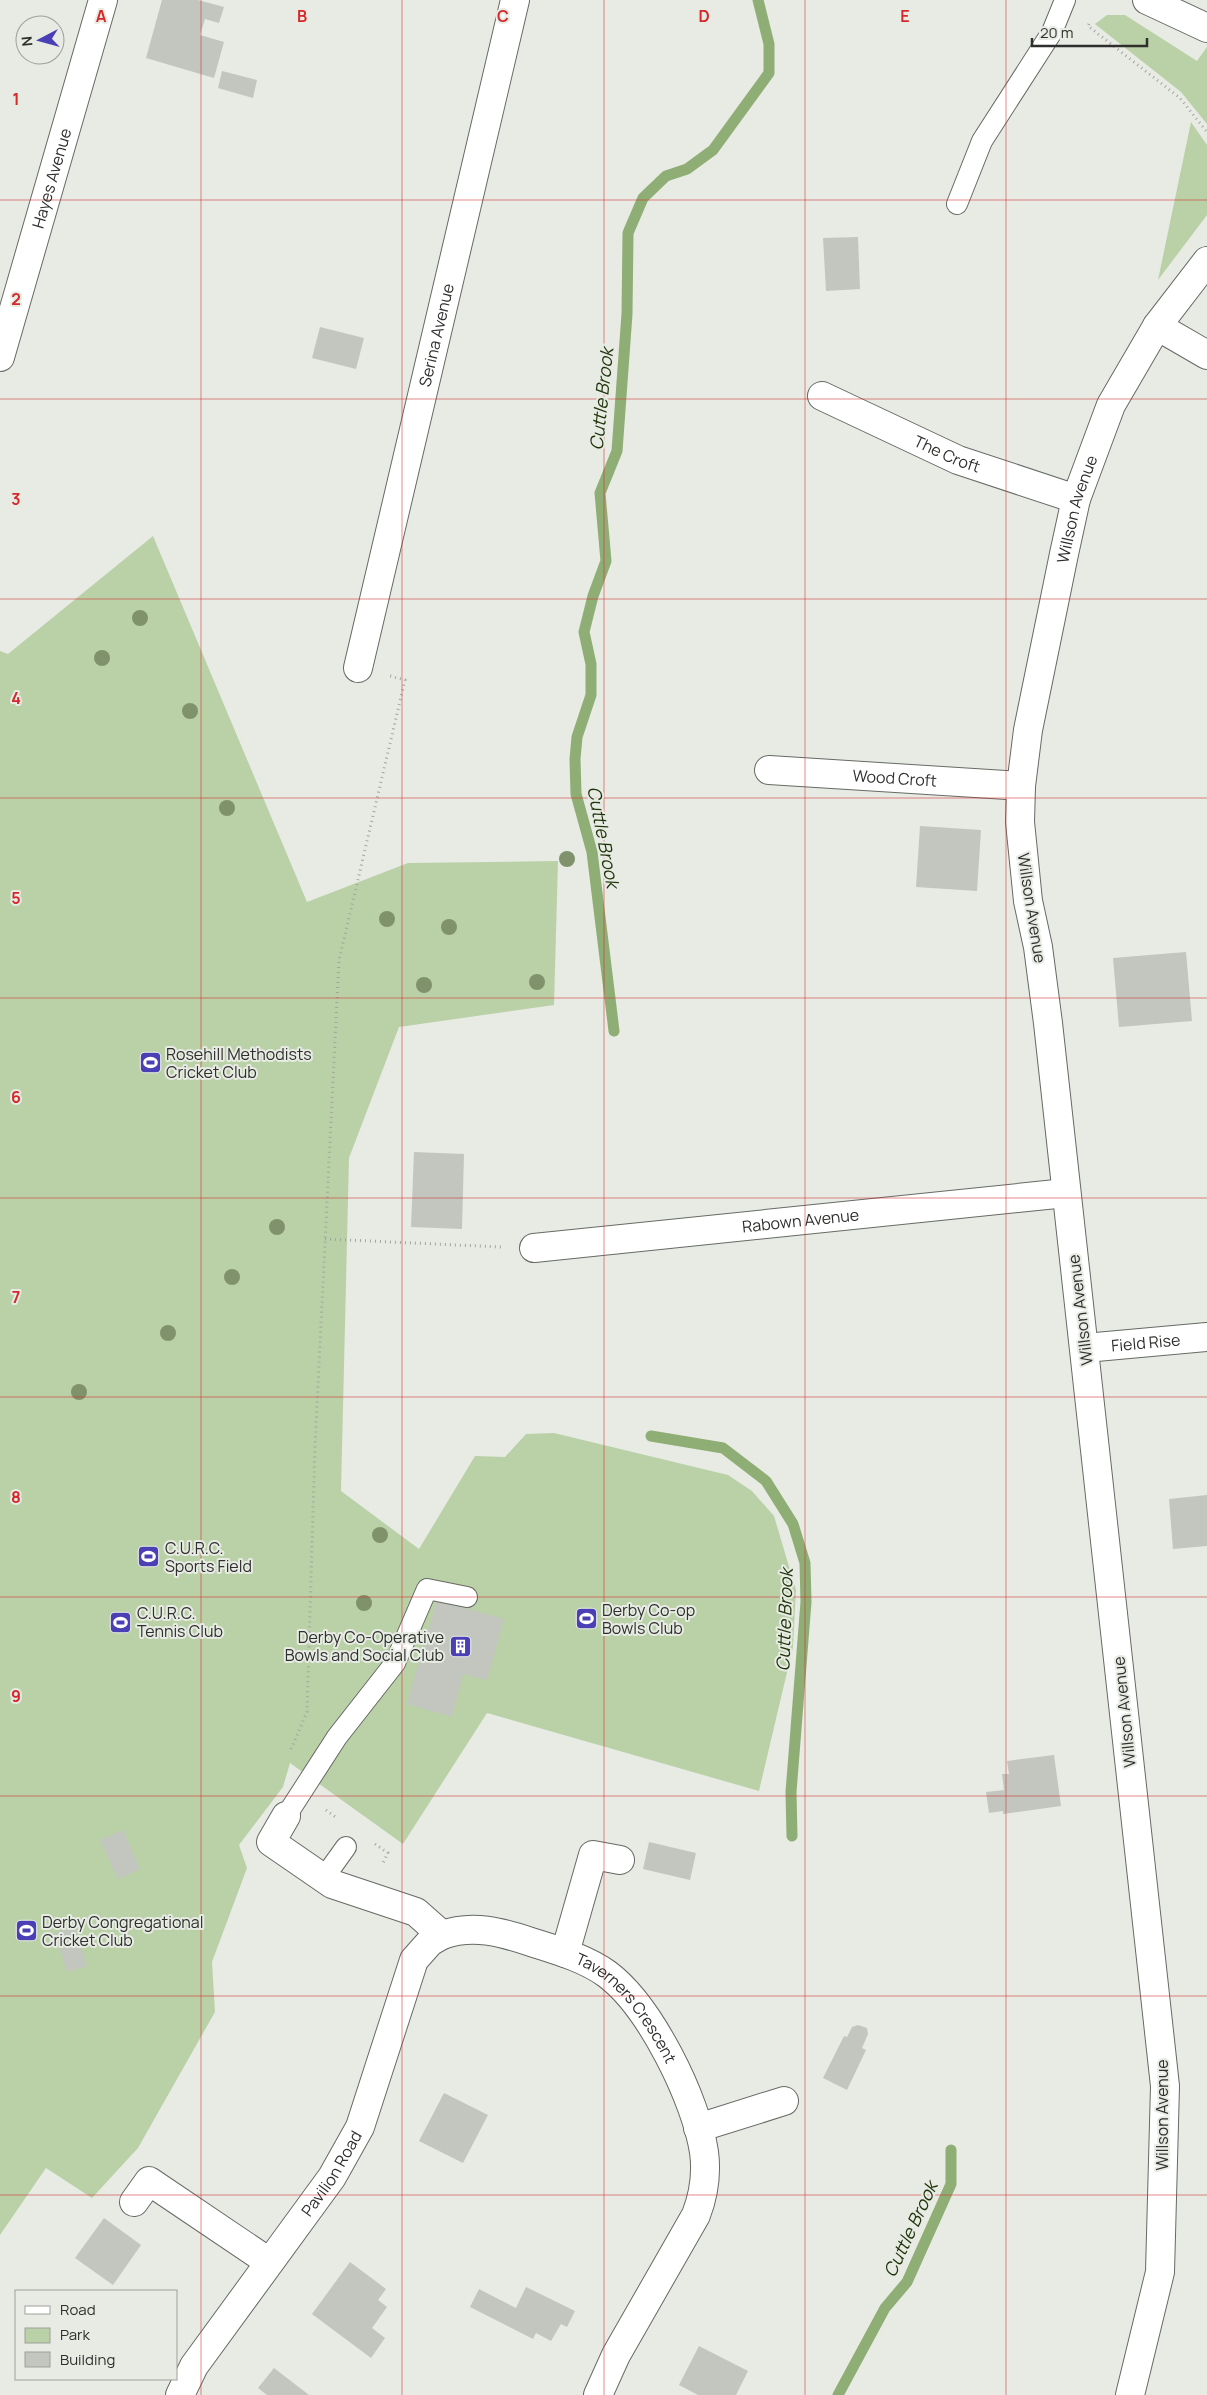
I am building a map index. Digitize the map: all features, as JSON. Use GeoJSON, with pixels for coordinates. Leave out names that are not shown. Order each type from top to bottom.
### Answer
{"type":"FeatureCollection","features":[{"type":"Feature","properties":{"kind":"street","name":"Hayes Avenue"},"geometry":{"type":"LineString","coordinates":[[0,357],[103,0]]}},
{"type":"Feature","properties":{"kind":"street","name":"Serina Avenue"},"geometry":{"type":"LineString","coordinates":[[358,668],[514,0]]}},
{"type":"Feature","properties":{"kind":"street"},"geometry":{"type":"LineString","coordinates":[[1147,0],[1207,28]]}},
{"type":"Feature","properties":{"kind":"street","name":"Willson Avenue"},"geometry":{"type":"LineString","coordinates":[[1130,2395],[1160,2272],[1165,2086],[1048,1023],[1038,947],[1028,901],[1020,822],[1021,786],[1028,730],[1076,498],[1111,405],[1157,326],[1207,260]]}},
{"type":"Feature","properties":{"kind":"street"},"geometry":{"type":"LineString","coordinates":[[1157,326],[1207,355]]}},
{"type":"Feature","properties":{"kind":"street","name":"The Croft"},"geometry":{"type":"LineString","coordinates":[[822,396],[958,460],[1076,498]]}},
{"type":"Feature","properties":{"kind":"street","name":"Wood Croft"},"geometry":{"type":"LineString","coordinates":[[769,770],[1021,786]]}},
{"type":"Feature","properties":{"kind":"street","name":"Rabown Avenue"},"geometry":{"type":"LineString","coordinates":[[534,1248],[1066,1193]]}},
{"type":"Feature","properties":{"kind":"street","name":"Field Rise"},"geometry":{"type":"LineString","coordinates":[[1085,1348],[1207,1337]]}},
{"type":"Feature","properties":{"kind":"street"},"geometry":{"type":"LineString","coordinates":[[286,1816],[271,1842],[323,1879],[346,1890],[416,1912],[442,1935]]}},
{"type":"Feature","properties":{"kind":"street"},"geometry":{"type":"LineString","coordinates":[[565,1953],[593,1855],[620,1860]]}},
{"type":"Feature","properties":{"kind":"street","name":"Taverners Crescent"},"geometry":{"type":"LineString","coordinates":[[442,1935],[461,1930],[492,1930],[565,1953],[608,1974],[638,2006],[659,2039],[678,2077],[698,2128],[705,2171],[704,2193],[696,2215],[616,2354],[598,2395]]}},
{"type":"Feature","properties":{"kind":"street","name":"Pavilion Road"},"geometry":{"type":"LineString","coordinates":[[180,2395],[194,2366],[332,2177],[360,2127],[414,1960],[430,1942],[442,1935]]}},
{"type":"Feature","properties":{"kind":"street"},"geometry":{"type":"LineString","coordinates":[[698,2128],[784,2101]]}},
{"type":"Feature","properties":{"kind":"street"},"geometry":{"type":"LineString","coordinates":[[134,2202],[149,2181],[269,2262]]}},
{"type":"Feature","properties":{"kind":"lane"},"geometry":{"type":"LineString","coordinates":[[957,204],[982,141],[1052,32],[1065,0]]}},
{"type":"Feature","properties":{"kind":"lane"},"geometry":{"type":"LineString","coordinates":[[286,1816],[337,1737],[395,1663],[427,1589],[467,1597]]}},
{"type":"Feature","properties":{"kind":"lane"},"geometry":{"type":"LineString","coordinates":[[323,1879],[346,1847]]}},
{"type":"Feature","properties":{"kind":"path"},"geometry":{"type":"LineString","coordinates":[[1090,18],[1088,26],[1180,98],[1207,132]]}},
{"type":"Feature","properties":{"kind":"path"},"geometry":{"type":"LineString","coordinates":[[340,1820],[280,1776],[307,1712],[314,1446],[339,960],[404,680],[358,668]]}},
{"type":"Feature","properties":{"kind":"path"},"geometry":{"type":"LineString","coordinates":[[325,1239],[534,1248]]}},
{"type":"Feature","properties":{"kind":"path"},"geometry":{"type":"LineString","coordinates":[[370,1896],[388,1853],[372,1842]]}},
{"type":"Feature","properties":{"kind":"green space"},"geometry":{"type":"Polygon","coordinates":[[[1107,15],[1125,15],[1197,61],[1207,47],[1207,124],[1181,92],[1095,24],[1107,15]]]}},
{"type":"Feature","properties":{"kind":"green space"},"geometry":{"type":"Polygon","coordinates":[[[1191,122],[1207,145],[1207,215],[1158,280],[1191,122]]]}},
{"type":"Feature","properties":{"kind":"green space"},"geometry":{"type":"Polygon","coordinates":[[[153,536],[307,902],[408,863],[558,861],[554,1005],[399,1027],[349,1158],[341,1491],[419,1549],[475,1456],[505,1457],[526,1434],[554,1433],[728,1475],[752,1491],[774,1516],[796,1590],[793,1647],[759,1791],[487,1713],[403,1844],[290,1763],[283,1787],[239,1845],[247,1868],[212,1962],[215,2012],[138,2148],[92,2198],[46,2168],[0,2235],[0,651],[8,654],[153,536]]]}},
{"type":"Feature","properties":{"kind":"building"},"geometry":{"type":"Polygon","coordinates":[[[162,0],[198,0],[224,7],[219,23],[205,19],[200,35],[224,42],[214,78],[146,58],[162,0]]]}},
{"type":"Feature","properties":{"kind":"building"},"geometry":{"type":"Polygon","coordinates":[[[222,71],[257,80],[253,98],[218,88],[222,71]]]}},
{"type":"Feature","properties":{"kind":"building"},"geometry":{"type":"Polygon","coordinates":[[[858,237],[860,289],[826,291],[823,238],[858,237]]]}},
{"type":"Feature","properties":{"kind":"building"},"geometry":{"type":"Polygon","coordinates":[[[320,327],[364,338],[356,369],[312,358],[320,327]]]}},
{"type":"Feature","properties":{"kind":"building"},"geometry":{"type":"Polygon","coordinates":[[[920,826],[981,830],[977,891],[916,887],[920,826]]]}},
{"type":"Feature","properties":{"kind":"building"},"geometry":{"type":"Polygon","coordinates":[[[1186,952],[1192,1021],[1119,1027],[1113,958],[1186,952]]]}},
{"type":"Feature","properties":{"kind":"building"},"geometry":{"type":"Polygon","coordinates":[[[414,1152],[464,1154],[462,1229],[411,1227],[414,1152]]]}},
{"type":"Feature","properties":{"kind":"building"},"geometry":{"type":"Polygon","coordinates":[[[1207,1495],[1207,1546],[1173,1549],[1169,1499],[1207,1495]]]}},
{"type":"Feature","properties":{"kind":"building","name":"Derby Co-Operative Bowls and Social Club"},"geometry":{"type":"Polygon","coordinates":[[[437,1600],[504,1619],[487,1680],[463,1674],[452,1717],[407,1704],[437,1600]]]}},
{"type":"Feature","properties":{"kind":"building"},"geometry":{"type":"Polygon","coordinates":[[[1054,1755],[1061,1806],[1003,1814],[1003,1811],[989,1813],[986,1792],[1004,1790],[1002,1774],[1009,1774],[1007,1761],[1054,1755]]]}},
{"type":"Feature","properties":{"kind":"building"},"geometry":{"type":"Polygon","coordinates":[[[123,1830],[140,1869],[118,1879],[100,1840],[123,1830]]]}},
{"type":"Feature","properties":{"kind":"building"},"geometry":{"type":"Polygon","coordinates":[[[649,1842],[696,1853],[690,1880],[643,1869],[649,1842]]]}},
{"type":"Feature","properties":{"kind":"building"},"geometry":{"type":"Polygon","coordinates":[[[75,1927],[87,1966],[67,1972],[55,1933],[75,1927]]]}},
{"type":"Feature","properties":{"kind":"building"},"geometry":{"type":"Polygon","coordinates":[[[858,2025],[867,2028],[868,2034],[862,2048],[866,2050],[847,2090],[823,2078],[844,2036],[847,2037],[852,2027],[858,2025]]]}},
{"type":"Feature","properties":{"kind":"building"},"geometry":{"type":"Polygon","coordinates":[[[444,2093],[488,2115],[463,2163],[419,2141],[444,2093]]]}},
{"type":"Feature","properties":{"kind":"building"},"geometry":{"type":"Polygon","coordinates":[[[104,2218],[141,2245],[113,2285],[75,2258],[104,2218]]]}},
{"type":"Feature","properties":{"kind":"building"},"geometry":{"type":"Polygon","coordinates":[[[350,2262],[386,2289],[378,2300],[387,2307],[372,2328],[385,2338],[371,2358],[312,2314],[350,2262]]]}},
{"type":"Feature","properties":{"kind":"building"},"geometry":{"type":"Polygon","coordinates":[[[526,2287],[575,2311],[567,2327],[561,2324],[551,2341],[536,2333],[533,2339],[470,2307],[479,2289],[516,2308],[526,2287]]]}},
{"type":"Feature","properties":{"kind":"building"},"geometry":{"type":"Polygon","coordinates":[[[699,2346],[748,2371],[736,2395],[698,2395],[679,2385],[699,2346]]]}},
{"type":"Feature","properties":{"kind":"building"},"geometry":{"type":"Polygon","coordinates":[[[274,2368],[309,2395],[267,2395],[258,2388],[274,2368]]]}},
{"type":"Feature","properties":{"kind":"waterway","name":"Cuttle Brook"},"geometry":{"type":"LineString","coordinates":[[614,1031],[592,852],[576,794],[575,759],[577,737],[591,695],[591,664],[584,632],[593,596],[606,561],[600,493],[617,451],[627,314],[628,233],[643,198],[666,176],[687,169],[713,150],[769,73],[769,44],[758,0]]}},
{"type":"Feature","properties":{"kind":"waterway","name":"Cuttle Brook"},"geometry":{"type":"LineString","coordinates":[[651,1436],[723,1448],[766,1481],[793,1524],[805,1563],[806,1602],[791,1792],[792,1836]]}},
{"type":"Feature","properties":{"kind":"waterway","name":"Cuttle Brook"},"geometry":{"type":"LineString","coordinates":[[838,2395],[885,2308],[907,2282],[951,2184],[951,2150]]}},
{"type":"Feature","properties":{"kind":"place","name":"Rosehill Methodists Cricket Club"},"geometry":{"type":"Point","coordinates":[150,1063]}},
{"type":"Feature","properties":{"kind":"place","name":"C.U.R.C. Sports Field"},"geometry":{"type":"Point","coordinates":[149,1557]}},
{"type":"Feature","properties":{"kind":"place","name":"Derby Co-op Bowls Club"},"geometry":{"type":"Point","coordinates":[586,1619]}},
{"type":"Feature","properties":{"kind":"place","name":"C.U.R.C. Tennis Club"},"geometry":{"type":"Point","coordinates":[121,1622]}},
{"type":"Feature","properties":{"kind":"place","name":"Derby Co-Operative Bowls and Social Club"},"geometry":{"type":"Point","coordinates":[460,1646]}},
{"type":"Feature","properties":{"kind":"place","name":"Derby Congregational Cricket Club"},"geometry":{"type":"Point","coordinates":[26,1931]}}]}
